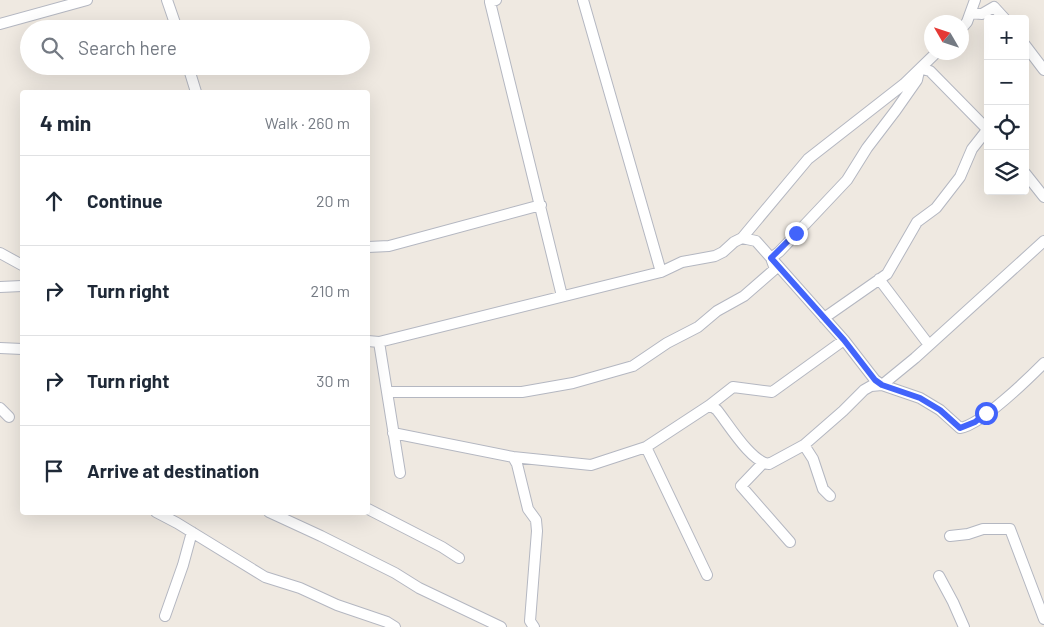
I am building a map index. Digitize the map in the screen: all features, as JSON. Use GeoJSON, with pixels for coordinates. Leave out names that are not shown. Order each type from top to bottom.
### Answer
{"type":"FeatureCollection","features":[{"type":"Feature","properties":{"kind":"street"},"geometry":{"type":"LineString","coordinates":[[0,24],[87,0]]}},
{"type":"Feature","properties":{"kind":"street"},"geometry":{"type":"LineString","coordinates":[[167,0],[174,20]]}},
{"type":"Feature","properties":{"kind":"street"},"geometry":{"type":"LineString","coordinates":[[496,0],[490,2],[562,296]]}},
{"type":"Feature","properties":{"kind":"street"},"geometry":{"type":"LineString","coordinates":[[583,0],[661,272]]}},
{"type":"Feature","properties":{"kind":"street"},"geometry":{"type":"LineString","coordinates":[[969,19],[976,0]]}},
{"type":"Feature","properties":{"kind":"street"},"geometry":{"type":"LineString","coordinates":[[971,13],[982,14],[994,8],[1000,15]]}},
{"type":"Feature","properties":{"kind":"street"},"geometry":{"type":"LineString","coordinates":[[1029,50],[1044,70]]}},
{"type":"Feature","properties":{"kind":"street"},"geometry":{"type":"LineString","coordinates":[[370,341],[379,342],[661,272],[682,262],[715,256],[723,252],[734,242],[742,238],[808,159],[919,71],[929,60]]}},
{"type":"Feature","properties":{"kind":"street"},"geometry":{"type":"LineString","coordinates":[[919,71],[922,69],[930,71],[984,126]]}},
{"type":"Feature","properties":{"kind":"street"},"geometry":{"type":"LineString","coordinates":[[771,258],[779,252],[847,180],[866,148],[917,80],[919,71]]}},
{"type":"Feature","properties":{"kind":"street"},"geometry":{"type":"LineString","coordinates":[[191,75],[195,90]]}},
{"type":"Feature","properties":{"kind":"street"},"geometry":{"type":"LineString","coordinates":[[824,318],[887,274],[917,222],[936,208],[960,177],[972,149],[984,135]]}},
{"type":"Feature","properties":{"kind":"street"},"geometry":{"type":"LineString","coordinates":[[1029,178],[1044,197]]}},
{"type":"Feature","properties":{"kind":"street"},"geometry":{"type":"LineString","coordinates":[[370,247],[389,246],[541,205]]}},
{"type":"Feature","properties":{"kind":"street"},"geometry":{"type":"LineString","coordinates":[[742,238],[756,241],[844,340],[875,380],[882,385],[920,398],[940,410],[957,426],[965,427],[975,422],[1025,382],[1044,364]]}},
{"type":"Feature","properties":{"kind":"street"},"geometry":{"type":"LineString","coordinates":[[710,405],[717,410],[754,457],[763,463],[769,464],[804,445],[864,390],[871,386],[882,385],[930,345],[1044,241]]}},
{"type":"Feature","properties":{"kind":"street"},"geometry":{"type":"LineString","coordinates":[[0,253],[20,264]]}},
{"type":"Feature","properties":{"kind":"street"},"geometry":{"type":"LineString","coordinates":[[387,392],[522,392],[573,383],[633,366],[667,343],[698,327],[717,311],[744,296],[776,269],[771,258]]}},
{"type":"Feature","properties":{"kind":"street"},"geometry":{"type":"LineString","coordinates":[[879,279],[930,345]]}},
{"type":"Feature","properties":{"kind":"street"},"geometry":{"type":"LineString","coordinates":[[0,287],[20,286]]}},
{"type":"Feature","properties":{"kind":"street"},"geometry":{"type":"LineString","coordinates":[[393,432],[513,457],[591,465],[646,447],[710,405],[733,387],[772,392],[844,340]]}},
{"type":"Feature","properties":{"kind":"street"},"geometry":{"type":"LineString","coordinates":[[379,342],[400,473]]}},
{"type":"Feature","properties":{"kind":"street"},"geometry":{"type":"LineString","coordinates":[[0,348],[20,349]]}},
{"type":"Feature","properties":{"kind":"street"},"geometry":{"type":"LineString","coordinates":[[0,408],[9,417]]}},
{"type":"Feature","properties":{"kind":"street"},"geometry":{"type":"LineString","coordinates":[[804,445],[813,459],[823,489],[830,496]]}},
{"type":"Feature","properties":{"kind":"street"},"geometry":{"type":"LineString","coordinates":[[646,447],[708,575]]}},
{"type":"Feature","properties":{"kind":"street"},"geometry":{"type":"LineString","coordinates":[[513,457],[517,464],[528,508],[536,520],[537,531],[531,625]]}},
{"type":"Feature","properties":{"kind":"street"},"geometry":{"type":"LineString","coordinates":[[763,463],[741,486],[790,542]]}},
{"type":"Feature","properties":{"kind":"street"},"geometry":{"type":"LineString","coordinates":[[370,511],[406,528],[459,558]]}},
{"type":"Feature","properties":{"kind":"street"},"geometry":{"type":"LineString","coordinates":[[161,515],[265,577],[300,588],[337,605],[387,622],[395,627]]}},
{"type":"Feature","properties":{"kind":"street"},"geometry":{"type":"LineString","coordinates":[[276,515],[395,573],[419,588],[501,627]]}},
{"type":"Feature","properties":{"kind":"street"},"geometry":{"type":"LineString","coordinates":[[950,536],[968,534],[983,529],[1010,529],[1044,619]]}},
{"type":"Feature","properties":{"kind":"street"},"geometry":{"type":"LineString","coordinates":[[164,616],[184,565],[192,532]]}},
{"type":"Feature","properties":{"kind":"street"},"geometry":{"type":"LineString","coordinates":[[940,576],[964,627]]}},
{"type":"Feature","properties":{"kind":"route"},"geometry":{"type":"LineString","coordinates":[[796,233],[771,258],[844,340],[875,380],[882,385],[920,398],[940,410],[960,428],[975,422],[986,413]]}}]}
